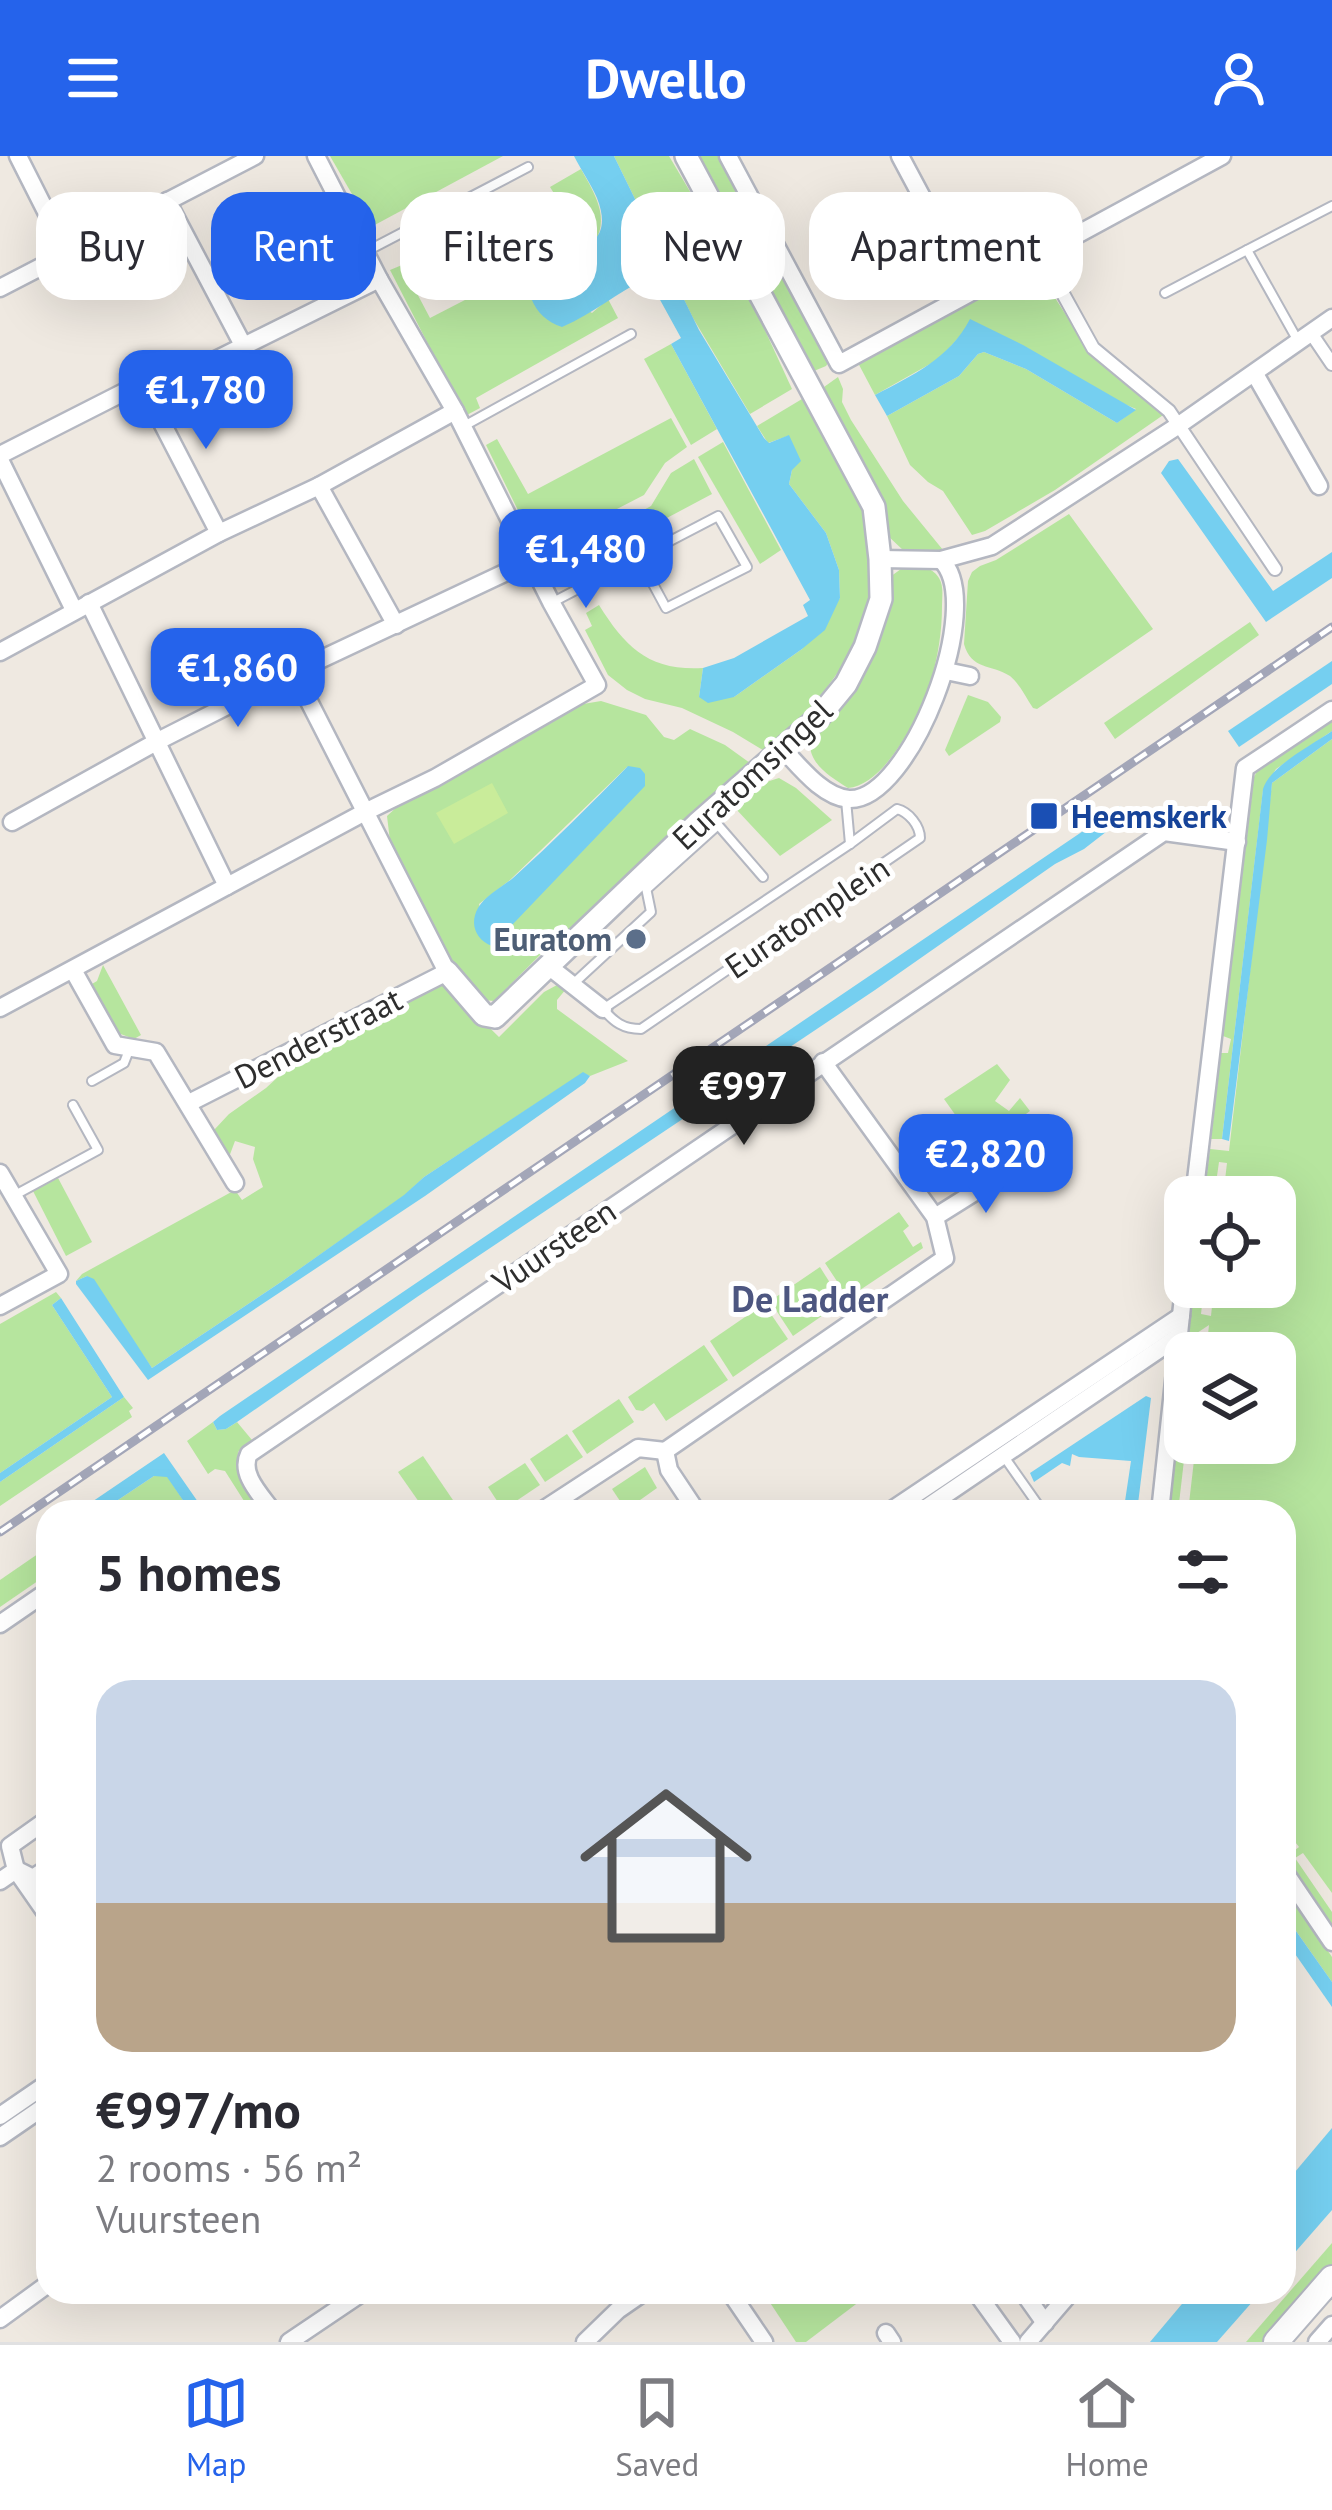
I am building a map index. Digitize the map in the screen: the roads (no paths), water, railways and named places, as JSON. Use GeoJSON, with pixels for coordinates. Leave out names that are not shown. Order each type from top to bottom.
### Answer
{"type":"FeatureCollection","features":[{"type":"Feature","properties":{"kind":"main road"},"geometry":{"type":"LineString","coordinates":[[1276,2342],[1332,2278]]}},
{"type":"Feature","properties":{"kind":"street"},"geometry":{"type":"LineString","coordinates":[[18,156],[36,192]]}},
{"type":"Feature","properties":{"kind":"street"},"geometry":{"type":"LineString","coordinates":[[186,192],[254,156]]}},
{"type":"Feature","properties":{"kind":"street"},"geometry":{"type":"LineString","coordinates":[[316,156],[335,192]]}},
{"type":"Feature","properties":{"kind":"street","name":"Euratomsingel"},"geometry":{"type":"LineString","coordinates":[[447,972],[484,1015],[495,1017],[818,718],[847,684],[877,611],[880,559],[874,507],[686,156]]}},
{"type":"Feature","properties":{"kind":"street"},"geometry":{"type":"LineString","coordinates":[[728,156],[839,364],[956,300]]}},
{"type":"Feature","properties":{"kind":"street"},"geometry":{"type":"LineString","coordinates":[[900,156],[919,192]]}},
{"type":"Feature","properties":{"kind":"street"},"geometry":{"type":"LineString","coordinates":[[1083,231],[1222,156]]}},
{"type":"Feature","properties":{"kind":"street"},"geometry":{"type":"LineString","coordinates":[[187,240],[243,345]]}},
{"type":"Feature","properties":{"kind":"street"},"geometry":{"type":"LineString","coordinates":[[0,288],[36,269]]}},
{"type":"Feature","properties":{"kind":"street"},"geometry":{"type":"LineString","coordinates":[[0,1008],[435,778],[597,686],[459,419],[376,273]]}},
{"type":"Feature","properties":{"kind":"street"},"geometry":{"type":"LineString","coordinates":[[147,394],[379,279]]}},
{"type":"Feature","properties":{"kind":"street"},"geometry":{"type":"LineString","coordinates":[[1066,300],[1093,348],[1169,412],[1276,569]]}},
{"type":"Feature","properties":{"kind":"street"},"geometry":{"type":"LineString","coordinates":[[880,559],[941,560],[992,546],[1255,374],[1332,317]]}},
{"type":"Feature","properties":{"kind":"street"},"geometry":{"type":"LineString","coordinates":[[1305,338],[1332,364]]}},
{"type":"Feature","properties":{"kind":"street"},"geometry":{"type":"LineString","coordinates":[[1255,374],[1319,486]]}},
{"type":"Feature","properties":{"kind":"street"},"geometry":{"type":"LineString","coordinates":[[219,533],[147,394],[130,388],[0,458],[158,742],[227,886]]}},
{"type":"Feature","properties":{"kind":"street"},"geometry":{"type":"LineString","coordinates":[[0,652],[219,533],[459,419]]}},
{"type":"Feature","properties":{"kind":"street"},"geometry":{"type":"LineString","coordinates":[[319,486],[396,625]]}},
{"type":"Feature","properties":{"kind":"street"},"geometry":{"type":"LineString","coordinates":[[783,748],[813,779],[846,799],[870,794],[886,778],[920,730],[946,670],[956,602],[950,569],[941,560]]}},
{"type":"Feature","properties":{"kind":"street"},"geometry":{"type":"LineString","coordinates":[[12,822],[294,672],[530,561]]}},
{"type":"Feature","properties":{"kind":"street"},"geometry":{"type":"LineString","coordinates":[[946,670],[970,676]]}},
{"type":"Feature","properties":{"kind":"street"},"geometry":{"type":"LineString","coordinates":[[294,672],[447,972]]}},
{"type":"Feature","properties":{"kind":"street"},"geometry":{"type":"LineString","coordinates":[[1197,1176],[1245,768],[1332,710]]}},
{"type":"Feature","properties":{"kind":"street","name":"Vuursteen"},"geometry":{"type":"LineString","coordinates":[[265,1500],[245,1471],[249,1454],[1164,832],[1237,842]]}},
{"type":"Feature","properties":{"kind":"street","name":"Euratomplein"},"geometry":{"type":"LineString","coordinates":[[547,965],[603,1009]]}},
{"type":"Feature","properties":{"kind":"street"},"geometry":{"type":"LineString","coordinates":[[73,970],[115,1046],[156,1052],[236,1184]]}},
{"type":"Feature","properties":{"kind":"street","name":"Denderstraat"},"geometry":{"type":"LineString","coordinates":[[189,1103],[447,972]]}},
{"type":"Feature","properties":{"kind":"street"},"geometry":{"type":"LineString","coordinates":[[557,1500],[638,1448],[665,1451],[945,1258],[935,1217],[823,1063]]}},
{"type":"Feature","properties":{"kind":"street"},"geometry":{"type":"LineString","coordinates":[[935,1217],[1010,1170]]}},
{"type":"Feature","properties":{"kind":"street"},"geometry":{"type":"LineString","coordinates":[[0,1173],[59,1274],[0,1306]]}},
{"type":"Feature","properties":{"kind":"street"},"geometry":{"type":"LineString","coordinates":[[1179,1332],[1182,1308]]}},
{"type":"Feature","properties":{"kind":"street"},"geometry":{"type":"LineString","coordinates":[[935,1500],[1181,1316]]}},
{"type":"Feature","properties":{"kind":"street"},"geometry":{"type":"LineString","coordinates":[[910,1500],[1164,1345]]}},
{"type":"Feature","properties":{"kind":"street"},"geometry":{"type":"LineString","coordinates":[[665,1451],[669,1470],[689,1500]]}},
{"type":"Feature","properties":{"kind":"street"},"geometry":{"type":"LineString","coordinates":[[1161,1500],[1165,1464]]}},
{"type":"Feature","properties":{"kind":"street"},"geometry":{"type":"LineString","coordinates":[[0,1624],[36,1599]]}},
{"type":"Feature","properties":{"kind":"street"},"geometry":{"type":"LineString","coordinates":[[36,1828],[10,1846],[16,1870],[36,1899]]}},
{"type":"Feature","properties":{"kind":"street"},"geometry":{"type":"LineString","coordinates":[[16,1870],[36,1876]]}},
{"type":"Feature","properties":{"kind":"street"},"geometry":{"type":"LineString","coordinates":[[0,1881],[16,1870]]}},
{"type":"Feature","properties":{"kind":"street"},"geometry":{"type":"LineString","coordinates":[[1296,1888],[1332,1942]]}},
{"type":"Feature","properties":{"kind":"street"},"geometry":{"type":"LineString","coordinates":[[0,2116],[36,2091]]}},
{"type":"Feature","properties":{"kind":"street"},"geometry":{"type":"LineString","coordinates":[[0,2137],[36,2112]]}},
{"type":"Feature","properties":{"kind":"street"},"geometry":{"type":"LineString","coordinates":[[0,2319],[36,2293]]}},
{"type":"Feature","properties":{"kind":"street"},"geometry":{"type":"LineString","coordinates":[[289,2342],[345,2304]]}},
{"type":"Feature","properties":{"kind":"street"},"geometry":{"type":"LineString","coordinates":[[586,2342],[626,2304]]}},
{"type":"Feature","properties":{"kind":"street"},"geometry":{"type":"LineString","coordinates":[[738,2304],[764,2342]]}},
{"type":"Feature","properties":{"kind":"street"},"geometry":{"type":"LineString","coordinates":[[985,2304],[1012,2342]]}},
{"type":"Feature","properties":{"kind":"street"},"geometry":{"type":"LineString","coordinates":[[1031,2304],[1045,2324]]}},
{"type":"Feature","properties":{"kind":"street"},"geometry":{"type":"LineString","coordinates":[[1028,2342],[1061,2304]]}},
{"type":"Feature","properties":{"kind":"street"},"geometry":{"type":"LineString","coordinates":[[1317,2342],[1332,2325]]}},
{"type":"Feature","properties":{"kind":"lane"},"geometry":{"type":"LineString","coordinates":[[376,246],[528,166]]}},
{"type":"Feature","properties":{"kind":"lane"},"geometry":{"type":"LineString","coordinates":[[1165,293],[1332,206]]}},
{"type":"Feature","properties":{"kind":"lane"},"geometry":{"type":"LineString","coordinates":[[1247,250],[1305,338]]}},
{"type":"Feature","properties":{"kind":"lane"},"geometry":{"type":"LineString","coordinates":[[459,419],[631,334]]}},
{"type":"Feature","properties":{"kind":"lane"},"geometry":{"type":"LineString","coordinates":[[551,602],[718,516],[747,567],[665,608],[639,558]]}},
{"type":"Feature","properties":{"kind":"lane"},"geometry":{"type":"LineString","coordinates":[[846,799],[850,844]]}},
{"type":"Feature","properties":{"kind":"lane","name":"Euratomplein"},"geometry":{"type":"LineString","coordinates":[[897,809],[904,811],[921,834],[913,844],[641,1029],[628,1029],[603,1009],[850,844],[897,809]]}},
{"type":"Feature","properties":{"kind":"lane","name":"Euratomplein"},"geometry":{"type":"LineString","coordinates":[[713,820],[763,877]]}},
{"type":"Feature","properties":{"kind":"lane"},"geometry":{"type":"LineString","coordinates":[[572,985],[651,912],[646,882]]}},
{"type":"Feature","properties":{"kind":"lane"},"geometry":{"type":"LineString","coordinates":[[92,1081],[124,1063],[129,1049]]}},
{"type":"Feature","properties":{"kind":"lane"},"geometry":{"type":"LineString","coordinates":[[13,1196],[98,1150],[73,1105]]}},
{"type":"Feature","properties":{"kind":"lane"},"geometry":{"type":"LineString","coordinates":[[998,1449],[1034,1500]]}},
{"type":"Feature","properties":{"kind":"water"},"geometry":{"type":"Polygon","coordinates":[[[574,156],[614,156],[632,192],[621,192],[621,293],[562,327],[543,316],[532,300],[597,300],[597,236],[602,219],[574,156]]]}},
{"type":"Feature","properties":{"kind":"water"},"geometry":{"type":"Polygon","coordinates":[[[660,300],[684,300],[764,438],[769,443],[789,435],[801,461],[792,470],[789,484],[826,533],[839,570],[840,598],[825,630],[734,697],[708,703],[699,697],[703,668],[734,658],[808,616],[803,605],[810,600],[671,344],[681,338],[660,300]]]}},
{"type":"Feature","properties":{"kind":"water"},"geometry":{"type":"Polygon","coordinates":[[[970,319],[1136,410],[1117,423],[1026,369],[984,352],[959,376],[887,416],[875,395],[941,355],[970,319]]]}},
{"type":"Feature","properties":{"kind":"water"},"geometry":{"type":"Polygon","coordinates":[[[1178,459],[1273,591],[1332,552],[1332,578],[1266,622],[1161,473],[1169,461],[1178,459]]]}},
{"type":"Feature","properties":{"kind":"water"},"geometry":{"type":"Polygon","coordinates":[[[1332,661],[1332,684],[1239,747],[1228,731],[1332,661]]]}},
{"type":"Feature","properties":{"kind":"water"},"geometry":{"type":"Polygon","coordinates":[[[1332,731],[1332,739],[1272,783],[1229,1141],[1222,1139],[1263,789],[1283,764],[1332,731]]]}},
{"type":"Feature","properties":{"kind":"water"},"geometry":{"type":"Polygon","coordinates":[[[628,766],[640,768],[645,786],[492,946],[482,940],[474,920],[481,904],[543,851],[628,766]]]}},
{"type":"Feature","properties":{"kind":"water"},"geometry":{"type":"Polygon","coordinates":[[[1120,806],[1124,818],[1084,849],[1055,864],[237,1422],[217,1430],[213,1422],[220,1416],[1120,806]]]}},
{"type":"Feature","properties":{"kind":"water"},"geometry":{"type":"Polygon","coordinates":[[[583,1072],[590,1076],[585,1083],[148,1380],[76,1284],[87,1276],[94,1279],[152,1368],[583,1072]]]}},
{"type":"Feature","properties":{"kind":"water"},"geometry":{"type":"Polygon","coordinates":[[[61,1298],[124,1397],[0,1482],[0,1473],[112,1397],[52,1305],[61,1298]]]}},
{"type":"Feature","properties":{"kind":"water"},"geometry":{"type":"Polygon","coordinates":[[[1146,1396],[1151,1398],[1138,1500],[1125,1500],[1131,1461],[1072,1454],[1070,1466],[1062,1463],[1034,1482],[1030,1473],[1146,1396]]]}},
{"type":"Feature","properties":{"kind":"water"},"geometry":{"type":"Polygon","coordinates":[[[164,1453],[197,1500],[183,1500],[167,1477],[154,1476],[118,1500],[95,1500],[164,1453]]]}},
{"type":"Feature","properties":{"kind":"water"},"geometry":{"type":"Polygon","coordinates":[[[1296,1931],[1332,1982],[1332,2007],[1296,1955],[1296,1931]]]}},
{"type":"Feature","properties":{"kind":"water"},"geometry":{"type":"Polygon","coordinates":[[[1332,2128],[1332,2210],[1296,2251],[1296,2171],[1332,2128]]]}},
{"type":"Feature","properties":{"kind":"water"},"geometry":{"type":"Polygon","coordinates":[[[1182,2304],[1250,2304],[1217,2342],[1150,2342],[1182,2304]]]}},
{"type":"Feature","properties":{"kind":"railway"},"geometry":{"type":"LineString","coordinates":[[47,1500],[1332,627]]}},
{"type":"Feature","properties":{"kind":"railway"},"geometry":{"type":"LineString","coordinates":[[0,1532],[36,1508]]}},
{"type":"Feature","properties":{"kind":"place","name":"Heemskerk"},"geometry":{"type":"Point","coordinates":[1044,816]}},
{"type":"Feature","properties":{"kind":"place","name":"Euratom"},"geometry":{"type":"Point","coordinates":[636,939]}},
{"type":"Feature","properties":{"kind":"district","name":"De Ladder"},"geometry":{"type":"Point","coordinates":[810,1299]}}]}
